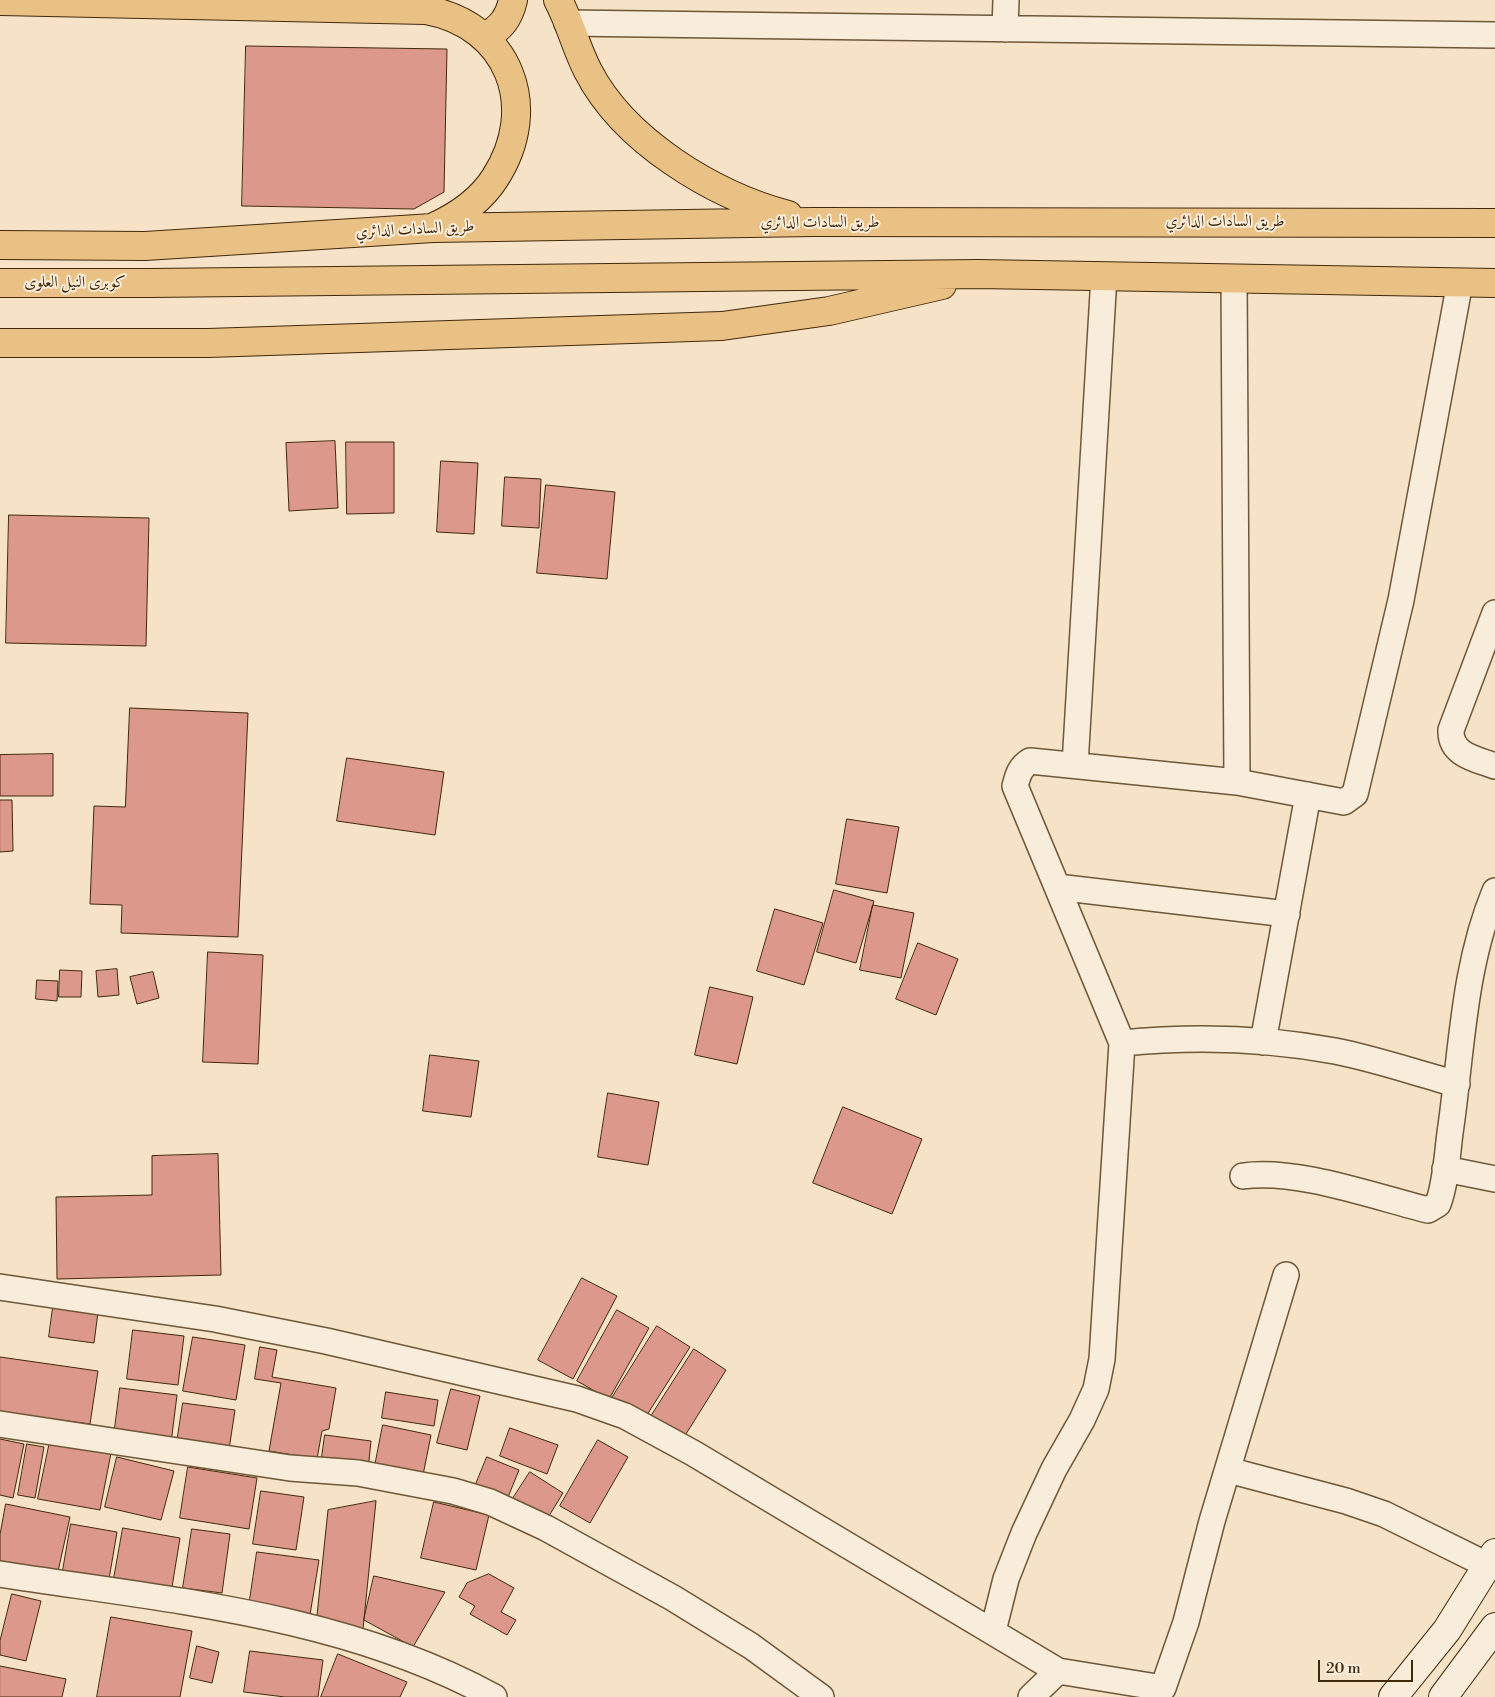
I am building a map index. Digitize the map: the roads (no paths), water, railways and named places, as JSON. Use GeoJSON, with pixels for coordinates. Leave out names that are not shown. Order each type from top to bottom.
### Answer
{"type":"FeatureCollection","features":[{"type":"Feature","properties":{"kind":"highway"},"geometry":{"type":"LineString","coordinates":[[485,37],[496,31],[505,22],[513,0]]}},
{"type":"Feature","properties":{"kind":"highway"},"geometry":{"type":"LineString","coordinates":[[0,1],[426,10],[458,18],[485,37],[499,53],[514,86],[517,114],[514,135],[506,158],[495,178],[480,196],[450,220],[433,228]]}},
{"type":"Feature","properties":{"kind":"highway"},"geometry":{"type":"LineString","coordinates":[[563,12],[588,72],[611,106],[639,133],[670,159],[738,198],[775,212],[813,222]]}},
{"type":"Feature","properties":{"kind":"highway","name":"طريق السادات الدائري"},"geometry":{"type":"LineString","coordinates":[[0,246],[145,246],[433,228],[813,222],[1495,223]]}},
{"type":"Feature","properties":{"kind":"highway"},"geometry":{"type":"LineString","coordinates":[[0,343],[208,343],[722,326],[829,311],[942,285],[979,274],[1495,283]]}},
{"type":"Feature","properties":{"kind":"highway","name":"كوبرى النيل العلوى"},"geometry":{"type":"LineString","coordinates":[[0,283],[979,274]]}},
{"type":"Feature","properties":{"kind":"street"},"geometry":{"type":"LineString","coordinates":[[1005,29],[1006,0]]}},
{"type":"Feature","properties":{"kind":"street"},"geometry":{"type":"LineString","coordinates":[[563,12],[1005,29],[1495,35]]}},
{"type":"Feature","properties":{"kind":"street"},"geometry":{"type":"LineString","coordinates":[[1076,766],[1104,276]]}},
{"type":"Feature","properties":{"kind":"street"},"geometry":{"type":"LineString","coordinates":[[1234,278],[1237,782]]}},
{"type":"Feature","properties":{"kind":"street"},"geometry":{"type":"LineString","coordinates":[[993,1631],[1006,1579],[1024,1533],[1054,1468],[1082,1420],[1096,1389],[1102,1359],[1122,1042],[1014,786],[1023,765],[1030,761],[1237,782],[1344,802],[1355,794],[1400,600],[1460,282]]}},
{"type":"Feature","properties":{"kind":"street"},"geometry":{"type":"LineString","coordinates":[[1495,613],[1451,730],[1451,739],[1455,748],[1462,754],[1495,766]]}},
{"type":"Feature","properties":{"kind":"street"},"geometry":{"type":"LineString","coordinates":[[1263,1042],[1308,795]]}},
{"type":"Feature","properties":{"kind":"street"},"geometry":{"type":"LineString","coordinates":[[1056,887],[1287,914]]}},
{"type":"Feature","properties":{"kind":"street"},"geometry":{"type":"LineString","coordinates":[[1244,1176],[1262,1173],[1287,1176],[1428,1210],[1438,1204],[1445,1169],[1466,997],[1477,941],[1495,890]]}},
{"type":"Feature","properties":{"kind":"street"},"geometry":{"type":"LineString","coordinates":[[1122,1042],[1167,1038],[1289,1043],[1337,1051],[1456,1084]]}},
{"type":"Feature","properties":{"kind":"street"},"geometry":{"type":"LineString","coordinates":[[1445,1169],[1495,1179]]}},
{"type":"Feature","properties":{"kind":"street"},"geometry":{"type":"LineString","coordinates":[[0,1287],[224,1321],[326,1341],[577,1399],[625,1416],[693,1453],[1058,1671],[1161,1692],[1186,1622],[1228,1470],[1286,1275]]}},
{"type":"Feature","properties":{"kind":"street"},"geometry":{"type":"LineString","coordinates":[[0,1424],[290,1468],[358,1473],[453,1491],[490,1502],[546,1528],[673,1598],[751,1646],[821,1697]]}},
{"type":"Feature","properties":{"kind":"street"},"geometry":{"type":"LineString","coordinates":[[1228,1470],[1346,1501],[1384,1514],[1492,1559],[1447,1630],[1393,1697]]}},
{"type":"Feature","properties":{"kind":"street"},"geometry":{"type":"LineString","coordinates":[[0,1574],[203,1605],[281,1620],[344,1636],[408,1657],[494,1697]]}},
{"type":"Feature","properties":{"kind":"street"},"geometry":{"type":"LineString","coordinates":[[1443,1697],[1495,1627]]}},
{"type":"Feature","properties":{"kind":"street"},"geometry":{"type":"LineString","coordinates":[[1031,1697],[1058,1671]]}}]}
